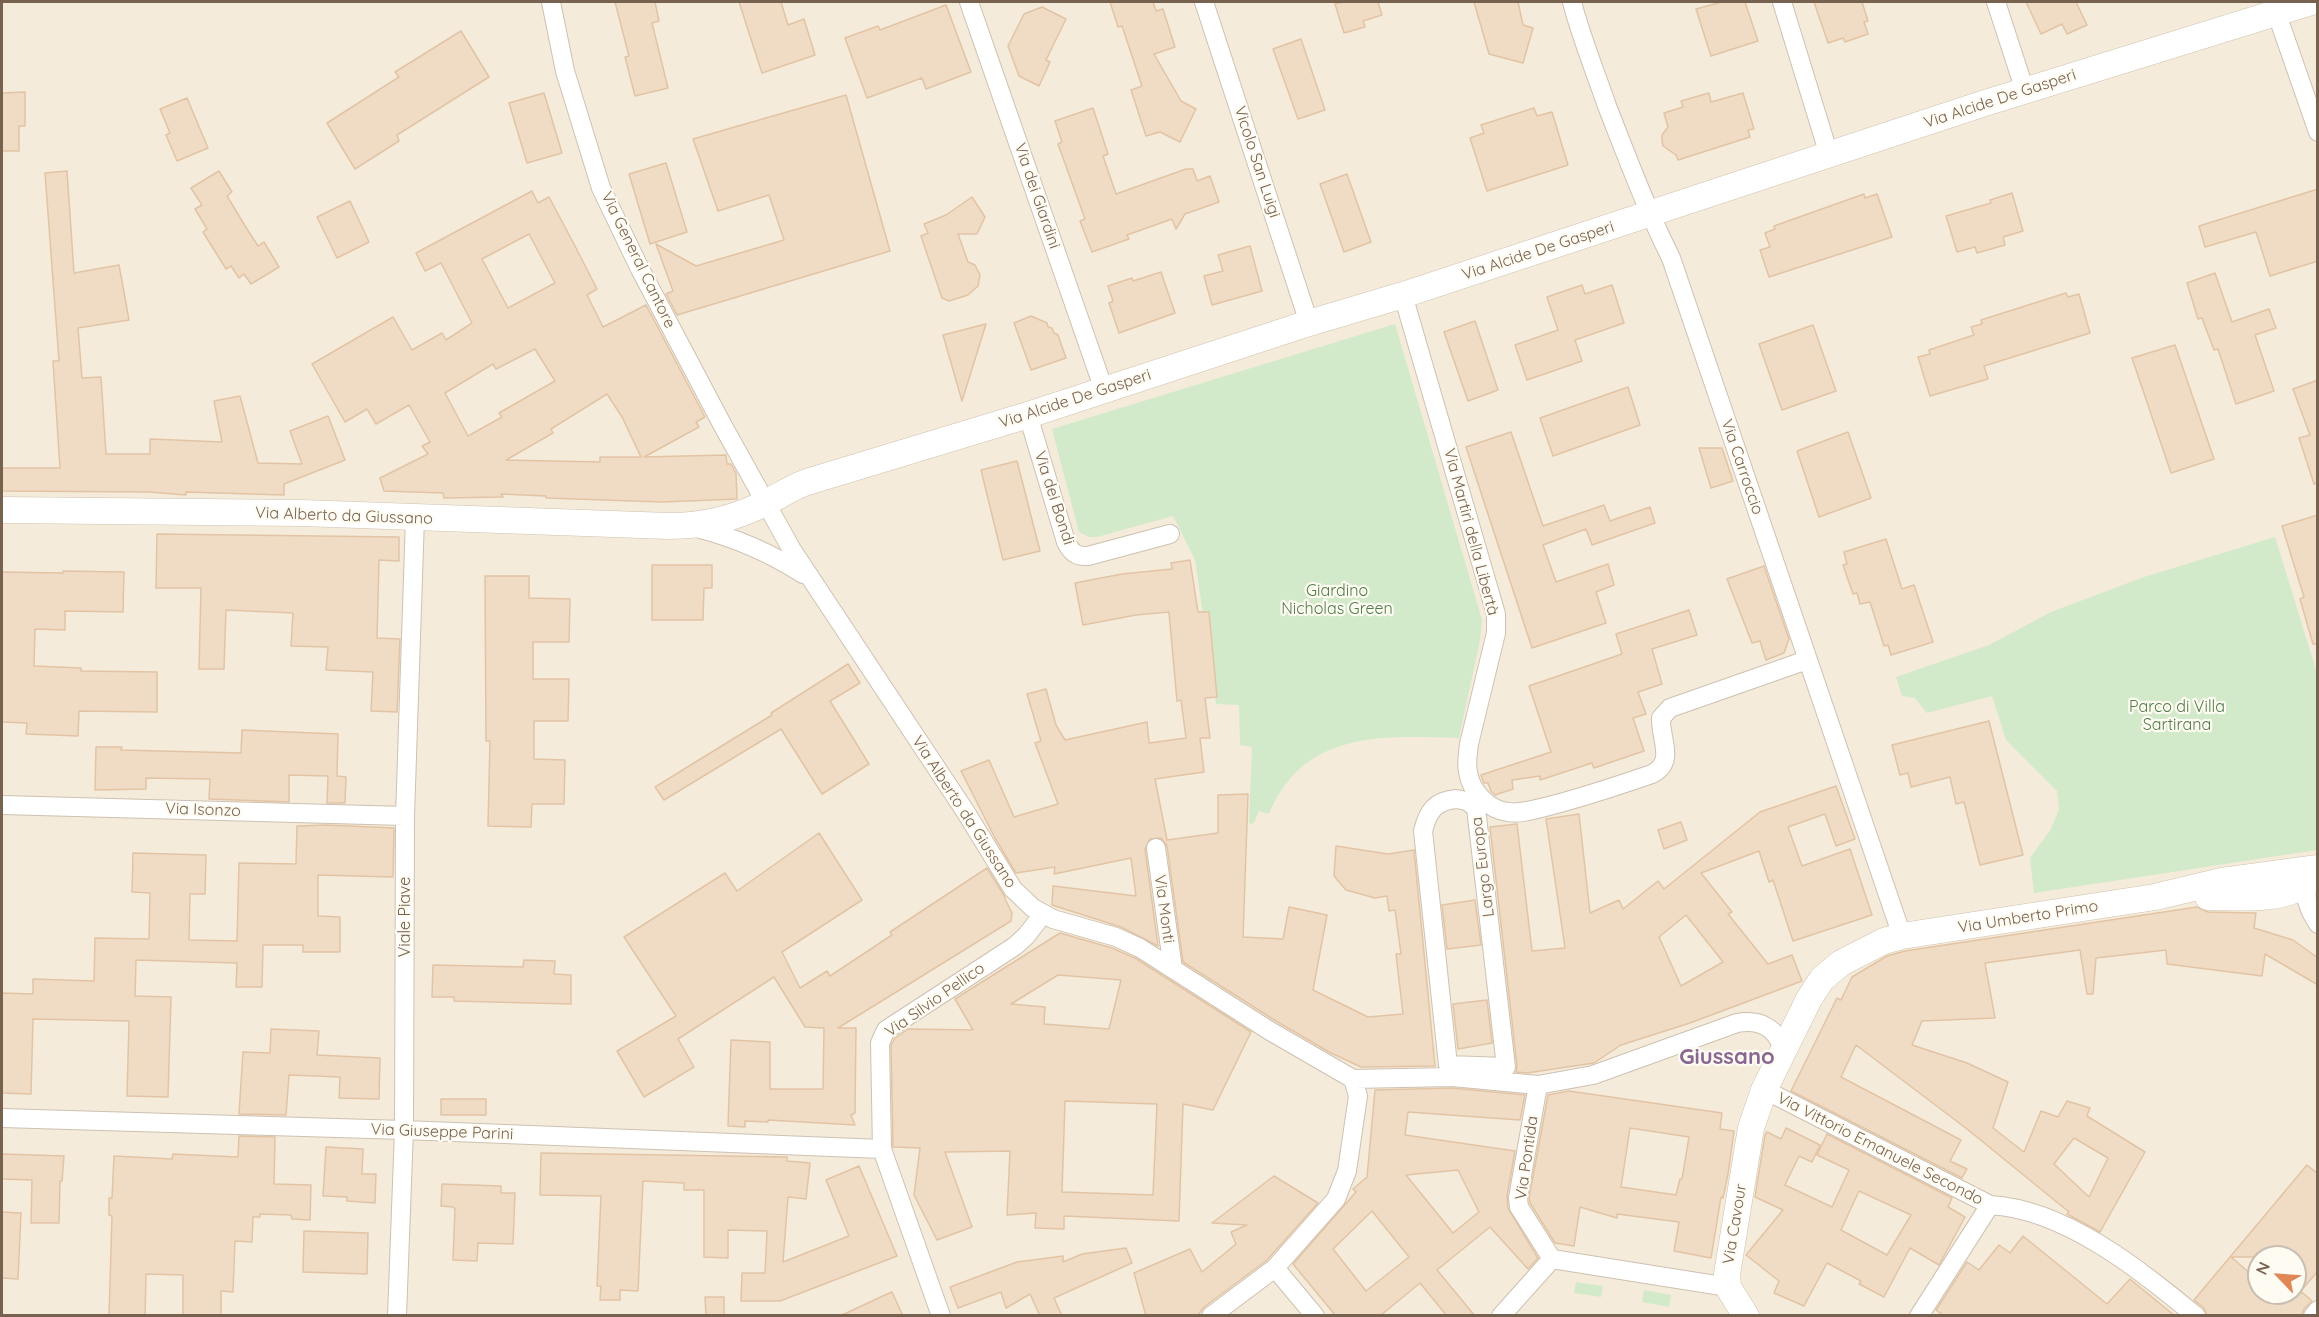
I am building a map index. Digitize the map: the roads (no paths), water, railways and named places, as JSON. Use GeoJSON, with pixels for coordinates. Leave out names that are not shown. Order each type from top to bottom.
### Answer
{"type":"FeatureCollection","features":[{"type":"Feature","properties":{"kind":"street","name":"Via General Cantore"},"geometry":{"type":"LineString","coordinates":[[551,2],[576,110],[610,210],[766,503]]}},
{"type":"Feature","properties":{"kind":"street","name":"Via dei Giardini"},"geometry":{"type":"LineString","coordinates":[[969,2],[1104,390]]}},
{"type":"Feature","properties":{"kind":"street","name":"Vicolo San Luigi"},"geometry":{"type":"LineString","coordinates":[[1204,2],[1309,322]]}},
{"type":"Feature","properties":{"kind":"street","name":"Via Carroccio"},"geometry":{"type":"LineString","coordinates":[[1572,2],[1579,28],[1649,214],[1671,258],[1902,936]]}},
{"type":"Feature","properties":{"kind":"street"},"geometry":{"type":"LineString","coordinates":[[1782,2],[1829,155]]}},
{"type":"Feature","properties":{"kind":"street"},"geometry":{"type":"LineString","coordinates":[[1996,2],[2025,91]]}},
{"type":"Feature","properties":{"kind":"street","name":"Via Alcide De Gasperi"},"geometry":{"type":"LineString","coordinates":[[766,503],[791,488],[807,482],[1028,415],[1309,322],[1403,295],[2274,7],[2311,2]]}},
{"type":"Feature","properties":{"kind":"street"},"geometry":{"type":"LineString","coordinates":[[2274,7],[2318,132]]}},
{"type":"Feature","properties":{"kind":"street","name":"Via Martiri della Libertà"},"geometry":{"type":"LineString","coordinates":[[1403,295],[1496,614],[1496,633],[1469,744],[1467,771],[1478,795],[1498,810],[1510,813],[1524,812],[1571,801],[1660,770],[1666,754],[1661,718],[1670,708],[1807,660]]}},
{"type":"Feature","properties":{"kind":"street","name":"Via dei Bondi"},"geometry":{"type":"LineString","coordinates":[[1028,415],[1066,542],[1072,552],[1082,557],[1089,556],[1170,534]]}},
{"type":"Feature","properties":{"kind":"street","name":"Via Alberto da Giussano"},"geometry":{"type":"LineString","coordinates":[[2,510],[302,513],[687,526],[722,521],[766,503],[785,539],[965,811],[1006,880],[1026,903],[1053,919],[1116,937],[1140,948],[1270,1031],[1353,1079]]}},
{"type":"Feature","properties":{"kind":"street","name":"Viale Piave"},"geometry":{"type":"LineString","coordinates":[[398,1316],[404,1130],[405,816],[415,518]]}},
{"type":"Feature","properties":{"kind":"street","name":"Via Alberto da Giussano"},"geometry":{"type":"LineString","coordinates":[[687,526],[746,542],[810,578]]}},
{"type":"Feature","properties":{"kind":"street","name":"Largo Europa"},"geometry":{"type":"LineString","coordinates":[[1456,799],[1467,801],[1476,808],[1506,1067],[1448,1065],[1423,831],[1430,811],[1437,804],[1456,799]]}},
{"type":"Feature","properties":{"kind":"street","name":"Via Isonzo"},"geometry":{"type":"LineString","coordinates":[[2,805],[405,816]]}},
{"type":"Feature","properties":{"kind":"street","name":"Via Monti"},"geometry":{"type":"LineString","coordinates":[[1156,849],[1173,969]]}},
{"type":"Feature","properties":{"kind":"street"},"geometry":{"type":"LineString","coordinates":[[2300,877],[2311,912],[2318,924]]}},
{"type":"Feature","properties":{"kind":"street","name":"Via Umberto Primo"},"geometry":{"type":"LineString","coordinates":[[1852,958],[1884,941],[1902,936],[2155,897],[2236,897],[2300,877]]}},
{"type":"Feature","properties":{"kind":"street","name":"Via Silvio Pellico"},"geometry":{"type":"LineString","coordinates":[[941,1316],[882,1149],[881,1036],[886,1030],[1015,946],[1026,936],[1042,914]]}},
{"type":"Feature","properties":{"kind":"street","name":"Via Cavour"},"geometry":{"type":"LineString","coordinates":[[1746,1316],[1728,1287],[1728,1261],[1751,1128],[1764,1090],[1813,1001],[1826,982],[1849,964],[1852,958]]}},
{"type":"Feature","properties":{"kind":"street"},"geometry":{"type":"LineString","coordinates":[[1757,1021],[1773,1032],[1783,1052]]}},
{"type":"Feature","properties":{"kind":"street"},"geometry":{"type":"LineString","coordinates":[[1211,1316],[1275,1268],[1336,1199],[1347,1171],[1358,1096],[1353,1079],[1452,1077],[1538,1085],[1593,1075],[1737,1023],[1757,1021],[1787,1025],[1800,1023]]}},
{"type":"Feature","properties":{"kind":"street","name":"Via Cavour"},"geometry":{"type":"LineString","coordinates":[[1751,1128],[1760,1114],[1800,1023]]}},
{"type":"Feature","properties":{"kind":"street","name":"Via Pontida"},"geometry":{"type":"LineString","coordinates":[[1538,1085],[1518,1198],[1519,1207],[1551,1259]]}},
{"type":"Feature","properties":{"kind":"street","name":"Via Vittorio Emanuele Secondo"},"geometry":{"type":"LineString","coordinates":[[1769,1092],[1990,1205]]}},
{"type":"Feature","properties":{"kind":"street","name":"Via Giuseppe Parini"},"geometry":{"type":"LineString","coordinates":[[2,1118],[404,1130],[882,1149]]}},
{"type":"Feature","properties":{"kind":"street"},"geometry":{"type":"LineString","coordinates":[[1919,1316],[1990,1205],[2012,1206],[2044,1216],[2088,1239],[2143,1273],[2196,1316]]}},
{"type":"Feature","properties":{"kind":"street"},"geometry":{"type":"LineString","coordinates":[[1501,1316],[1551,1259],[1728,1287]]}},
{"type":"Feature","properties":{"kind":"street"},"geometry":{"type":"LineString","coordinates":[[1275,1268],[1315,1316]]}},
{"type":"Feature","properties":{"kind":"street"},"geometry":{"type":"LineString","coordinates":[[2313,1316],[2318,1310]]}},
{"type":"Feature","properties":{"kind":"district","name":"Giussano"},"geometry":{"type":"Point","coordinates":[1727,1057]}},
{"type":"Feature","properties":{"kind":"park label","name":"Giardino Nicholas Green"},"geometry":{"type":"Point","coordinates":[1337,600]}},
{"type":"Feature","properties":{"kind":"park label","name":"Parco di Villa Sartirana"},"geometry":{"type":"Point","coordinates":[2177,716]}}]}
